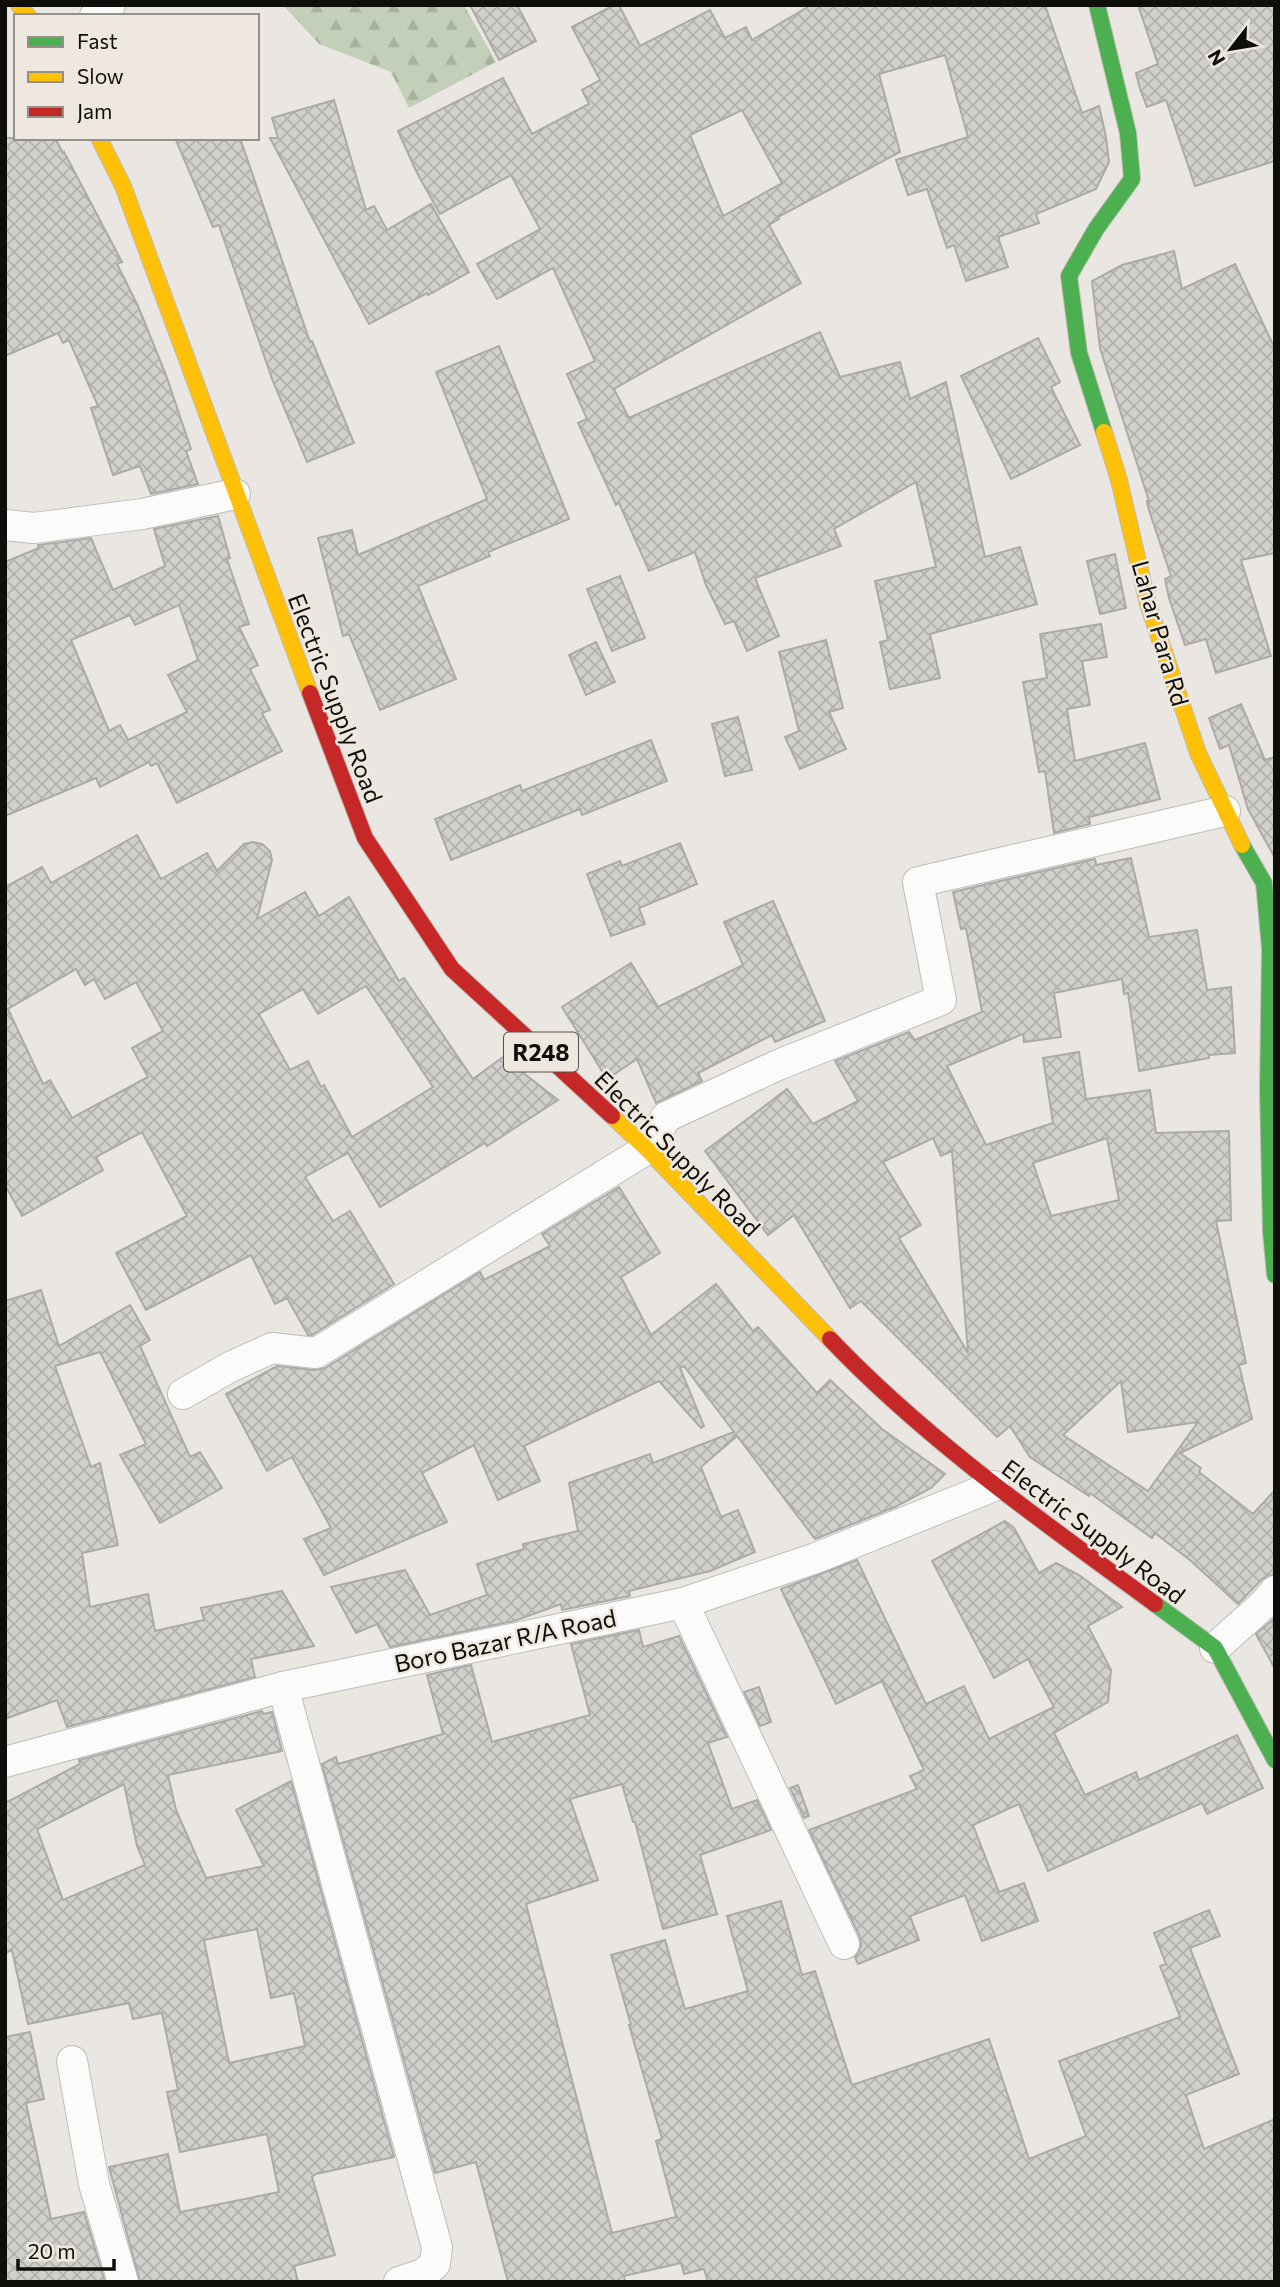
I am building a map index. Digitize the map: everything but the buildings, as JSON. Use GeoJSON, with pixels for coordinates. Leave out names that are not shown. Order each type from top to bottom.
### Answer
{"type":"FeatureCollection","features":[{"type":"Feature","properties":{"kind":"main road","name":"Lahar Para Rd"},"geometry":{"type":"LineString","coordinates":[[1097,5],[1128,133],[1132,178],[1096,229],[1069,276],[1079,353],[1119,480],[1148,604],[1198,753],[1225,811],[1269,881],[1268,1090],[1271,1232],[1275,1275]]}},
{"type":"Feature","properties":{"kind":"main road","name":"Electric Supply Road"},"geometry":{"type":"LineString","coordinates":[[100,140],[123,186],[235,494],[365,838],[452,969],[646,1149],[858,1369],[994,1486],[1215,1648],[1275,1760]]}},
{"type":"Feature","properties":{"kind":"street"},"geometry":{"type":"LineString","coordinates":[[5,526],[34,528],[142,514],[235,494]]}},
{"type":"Feature","properties":{"kind":"street"},"geometry":{"type":"LineString","coordinates":[[183,1394],[230,1367],[272,1348],[316,1353],[646,1149],[666,1117],[778,1065],[941,1000],[918,882],[1225,811]]}},
{"type":"Feature","properties":{"kind":"street","name":"Boro Bazar R/A Road"},"geometry":{"type":"LineString","coordinates":[[5,1762],[283,1687],[682,1602],[816,1558],[994,1486]]}},
{"type":"Feature","properties":{"kind":"street"},"geometry":{"type":"LineString","coordinates":[[1215,1648],[1275,1591]]}},
{"type":"Feature","properties":{"kind":"street"},"geometry":{"type":"LineString","coordinates":[[682,1602],[844,1944]]}},
{"type":"Feature","properties":{"kind":"street"},"geometry":{"type":"LineString","coordinates":[[283,1687],[437,2247],[435,2263],[423,2274],[398,2282]]}},
{"type":"Feature","properties":{"kind":"street"},"geometry":{"type":"LineString","coordinates":[[72,2061],[94,2184],[123,2282]]}},
{"type":"Feature","properties":{"kind":"green space"},"geometry":{"type":"Polygon","coordinates":[[[283,5],[464,5],[496,62],[409,108],[391,72],[319,44],[283,5]]]}},
{"type":"Feature","properties":{"kind":"traffic: fast"},"geometry":{"type":"LineString","coordinates":[[1097,5],[1128,133],[1132,179],[1096,229],[1069,276],[1079,353],[1104,432]]}},
{"type":"Feature","properties":{"kind":"traffic: fast"},"geometry":{"type":"LineString","coordinates":[[1242,845],[1264,883],[1270,948],[1268,1090],[1271,1232],[1275,1275]]}},
{"type":"Feature","properties":{"kind":"traffic: fast"},"geometry":{"type":"LineString","coordinates":[[1155,1604],[1215,1648],[1275,1760]]}},
{"type":"Feature","properties":{"kind":"traffic: slow"},"geometry":{"type":"LineString","coordinates":[[19,5],[26,14]]}},
{"type":"Feature","properties":{"kind":"traffic: slow"},"geometry":{"type":"LineString","coordinates":[[100,140],[123,186],[310,693]]}},
{"type":"Feature","properties":{"kind":"traffic: slow"},"geometry":{"type":"LineString","coordinates":[[1104,432],[1119,480],[1148,604],[1198,753],[1242,845]]}},
{"type":"Feature","properties":{"kind":"traffic: slow"},"geometry":{"type":"LineString","coordinates":[[612,1116],[830,1339]]}},
{"type":"Feature","properties":{"kind":"traffic: jam"},"geometry":{"type":"LineString","coordinates":[[310,693],[365,838],[452,969],[612,1116]]}},
{"type":"Feature","properties":{"kind":"traffic: jam"},"geometry":{"type":"LineString","coordinates":[[830,1339],[867,1376],[945,1445],[1155,1604]]}}]}
